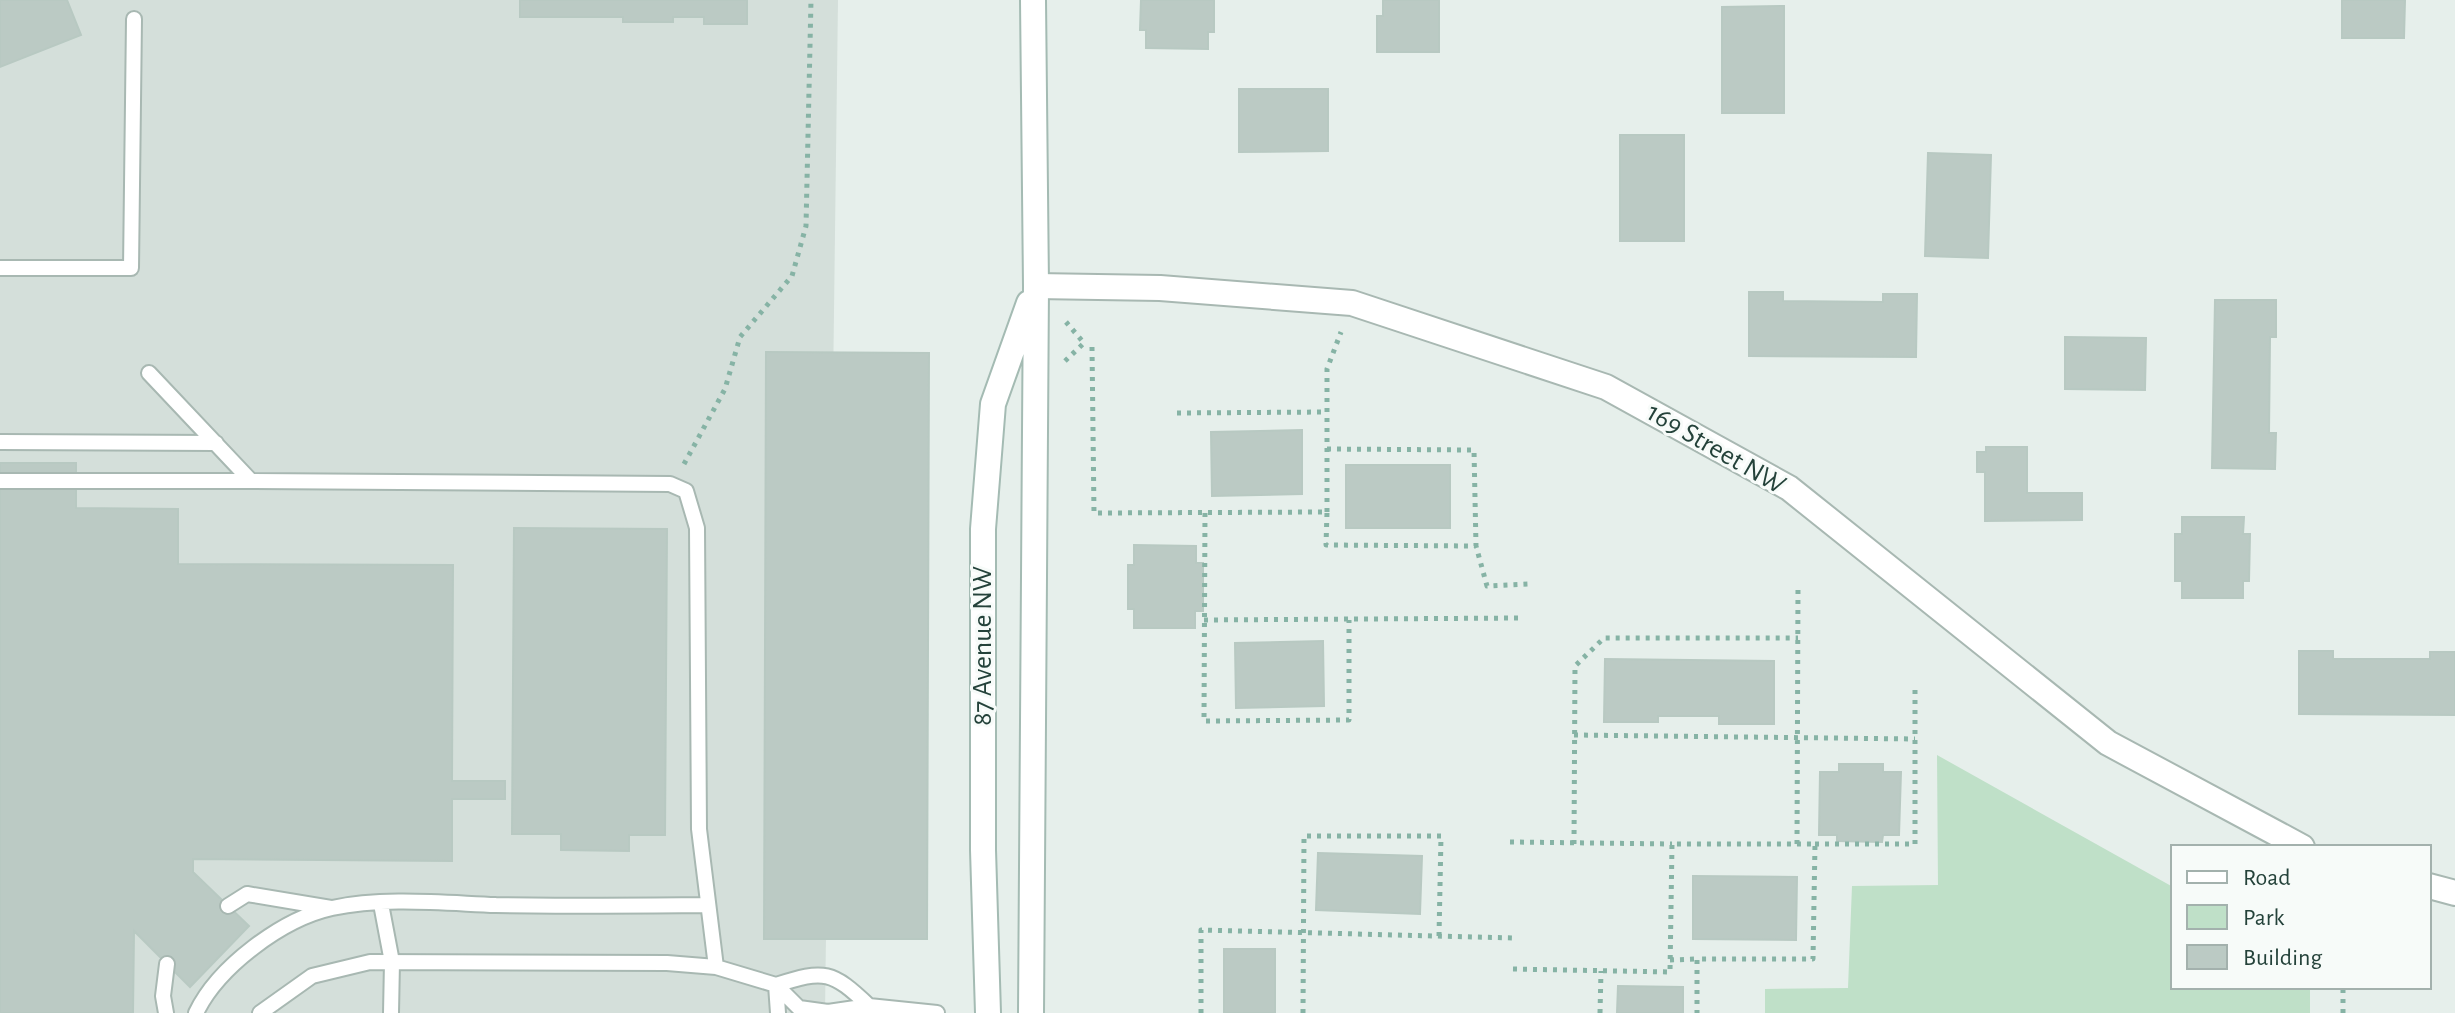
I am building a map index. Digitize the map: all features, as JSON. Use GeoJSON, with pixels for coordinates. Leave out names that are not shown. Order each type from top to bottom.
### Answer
{"type":"FeatureCollection","features":[{"type":"Feature","properties":{"kind":"main road","name":"87 Avenue NW"},"geometry":{"type":"LineString","coordinates":[[1031,1013],[1036,286],[1033,0]]}},
{"type":"Feature","properties":{"kind":"main road","name":"87 Avenue NW"},"geometry":{"type":"LineString","coordinates":[[988,1013],[983,850],[983,529],[993,404],[1036,286]]}},
{"type":"Feature","properties":{"kind":"main road","name":"169 Street NW"},"geometry":{"type":"LineString","coordinates":[[1036,286],[1160,288],[1352,303],[1606,387],[1789,488],[2108,743],[2298,845]]}},
{"type":"Feature","properties":{"kind":"main road"},"geometry":{"type":"LineString","coordinates":[[2431,887],[2455,893]]}},
{"type":"Feature","properties":{"kind":"lane"},"geometry":{"type":"LineString","coordinates":[[0,268],[131,268],[134,19]]}},
{"type":"Feature","properties":{"kind":"lane"},"geometry":{"type":"LineString","coordinates":[[149,373],[251,481]]}},
{"type":"Feature","properties":{"kind":"lane"},"geometry":{"type":"LineString","coordinates":[[0,442],[216,443]]}},
{"type":"Feature","properties":{"kind":"lane"},"geometry":{"type":"LineString","coordinates":[[0,481],[670,484],[686,491],[697,528],[699,829],[716,967]]}},
{"type":"Feature","properties":{"kind":"lane"},"geometry":{"type":"LineString","coordinates":[[228,906],[247,894],[332,908],[381,904],[708,905]]}},
{"type":"Feature","properties":{"kind":"lane"},"geometry":{"type":"LineString","coordinates":[[381,904],[392,962],[391,1013]]}},
{"type":"Feature","properties":{"kind":"lane"},"geometry":{"type":"LineString","coordinates":[[196,1013],[204,998],[245,953],[283,927],[332,908]]}},
{"type":"Feature","properties":{"kind":"lane"},"geometry":{"type":"LineString","coordinates":[[260,1013],[312,976],[370,962],[667,963],[716,967],[776,985],[799,1008],[828,1012],[869,1006],[937,1013]]}},
{"type":"Feature","properties":{"kind":"lane"},"geometry":{"type":"LineString","coordinates":[[166,1013],[163,996],[167,964]]}},
{"type":"Feature","properties":{"kind":"lane"},"geometry":{"type":"LineString","coordinates":[[776,985],[807,975],[841,979],[869,1006]]}},
{"type":"Feature","properties":{"kind":"lane"},"geometry":{"type":"LineString","coordinates":[[776,985],[778,1013]]}},
{"type":"Feature","properties":{"kind":"path"},"geometry":{"type":"LineString","coordinates":[[670,484],[725,389],[740,337],[792,276],[806,226],[811,0]]}},
{"type":"Feature","properties":{"kind":"path"},"geometry":{"type":"LineString","coordinates":[[1352,303],[1327,369],[1326,545],[1476,546]]}},
{"type":"Feature","properties":{"kind":"path"},"geometry":{"type":"LineString","coordinates":[[1092,347],[1094,513],[1327,512]]}},
{"type":"Feature","properties":{"kind":"path"},"geometry":{"type":"LineString","coordinates":[[1177,413],[1327,412]]}},
{"type":"Feature","properties":{"kind":"path"},"geometry":{"type":"LineString","coordinates":[[1327,449],[1474,450],[1476,546],[1487,586],[1528,584]]}},
{"type":"Feature","properties":{"kind":"path"},"geometry":{"type":"LineString","coordinates":[[1205,513],[1204,721],[1349,720],[1349,620]]}},
{"type":"Feature","properties":{"kind":"path"},"geometry":{"type":"LineString","coordinates":[[1797,844],[1798,586]]}},
{"type":"Feature","properties":{"kind":"path"},"geometry":{"type":"LineString","coordinates":[[1204,620],[1520,618]]}},
{"type":"Feature","properties":{"kind":"path"},"geometry":{"type":"LineString","coordinates":[[1574,844],[1575,666],[1604,638],[1798,638]]}},
{"type":"Feature","properties":{"kind":"path"},"geometry":{"type":"LineString","coordinates":[[1510,842],[1915,844],[1915,690]]}},
{"type":"Feature","properties":{"kind":"path"},"geometry":{"type":"LineString","coordinates":[[1574,735],[1915,739]]}},
{"type":"Feature","properties":{"kind":"path"},"geometry":{"type":"LineString","coordinates":[[1303,1013],[1304,836],[1441,836],[1439,936]]}},
{"type":"Feature","properties":{"kind":"path"},"geometry":{"type":"LineString","coordinates":[[1513,969],[1670,972],[1672,844]]}},
{"type":"Feature","properties":{"kind":"path"},"geometry":{"type":"LineString","coordinates":[[1670,960],[1813,959],[1815,844]]}},
{"type":"Feature","properties":{"kind":"path"},"geometry":{"type":"LineString","coordinates":[[1201,1013],[1201,930],[1513,938]]}},
{"type":"Feature","properties":{"kind":"path"},"geometry":{"type":"LineString","coordinates":[[1697,959],[1697,1013]]}},
{"type":"Feature","properties":{"kind":"path"},"geometry":{"type":"LineString","coordinates":[[1600,1013],[1601,971]]}},
{"type":"Feature","properties":{"kind":"path"},"geometry":{"type":"LineString","coordinates":[[2343,989],[2343,1013]]}},
{"type":"Feature","properties":{"kind":"shaded area"},"geometry":{"type":"Polygon","coordinates":[[[0,0],[838,0],[825,1013],[0,1013],[0,0]]]}},
{"type":"Feature","properties":{"kind":"green space"},"geometry":{"type":"Polygon","coordinates":[[[1937,755],[2171,886],[2171,989],[2310,989],[2310,1013],[1765,1013],[1765,989],[1848,988],[1852,886],[1938,885],[1937,755]]]}},
{"type":"Feature","properties":{"kind":"building"},"geometry":{"type":"Polygon","coordinates":[[[0,0],[67,0],[81,35],[0,67],[0,0]]]}},
{"type":"Feature","properties":{"kind":"building"},"geometry":{"type":"Polygon","coordinates":[[[520,0],[747,0],[747,24],[704,24],[704,17],[673,17],[673,22],[623,22],[623,17],[520,17],[520,0]]]}},
{"type":"Feature","properties":{"kind":"building"},"geometry":{"type":"Polygon","coordinates":[[[1141,0],[1214,0],[1214,32],[1208,32],[1208,49],[1146,48],[1146,30],[1140,30],[1141,0]]]}},
{"type":"Feature","properties":{"kind":"building"},"geometry":{"type":"Polygon","coordinates":[[[1383,0],[1439,0],[1439,52],[1377,52],[1377,16],[1383,16],[1383,0]]]}},
{"type":"Feature","properties":{"kind":"building"},"geometry":{"type":"Polygon","coordinates":[[[2342,0],[2405,0],[2404,38],[2342,38],[2342,0]]]}},
{"type":"Feature","properties":{"kind":"building"},"geometry":{"type":"Polygon","coordinates":[[[1784,6],[1784,113],[1722,113],[1722,7],[1784,6]]]}},
{"type":"Feature","properties":{"kind":"building"},"geometry":{"type":"Polygon","coordinates":[[[1239,89],[1328,89],[1328,151],[1239,152],[1239,89]]]}},
{"type":"Feature","properties":{"kind":"building"},"geometry":{"type":"Polygon","coordinates":[[[1620,135],[1684,135],[1684,241],[1620,241],[1620,135]]]}},
{"type":"Feature","properties":{"kind":"building"},"geometry":{"type":"Polygon","coordinates":[[[1928,153],[1991,155],[1988,258],[1925,256],[1928,153]]]}},
{"type":"Feature","properties":{"kind":"building"},"geometry":{"type":"Polygon","coordinates":[[[1749,292],[1783,292],[1783,301],[1883,302],[1883,294],[1917,294],[1916,357],[1749,356],[1749,292]]]}},
{"type":"Feature","properties":{"kind":"building"},"geometry":{"type":"Polygon","coordinates":[[[2215,300],[2276,300],[2276,337],[2270,337],[2269,433],[2276,433],[2275,469],[2212,468],[2215,300]]]}},
{"type":"Feature","properties":{"kind":"building"},"geometry":{"type":"Polygon","coordinates":[[[2065,337],[2146,338],[2145,390],[2065,389],[2065,337]]]}},
{"type":"Feature","properties":{"kind":"building"},"geometry":{"type":"Polygon","coordinates":[[[766,352],[929,353],[927,939],[764,939],[766,352]]]}},
{"type":"Feature","properties":{"kind":"building"},"geometry":{"type":"Polygon","coordinates":[[[1302,430],[1302,494],[1212,496],[1211,432],[1302,430]]]}},
{"type":"Feature","properties":{"kind":"building"},"geometry":{"type":"Polygon","coordinates":[[[1986,447],[2027,447],[2027,493],[2082,493],[2082,520],[1985,521],[1985,472],[1977,472],[1977,452],[1986,452],[1986,447]]]}},
{"type":"Feature","properties":{"kind":"building"},"geometry":{"type":"Polygon","coordinates":[[[0,463],[76,463],[76,508],[178,509],[178,564],[453,565],[452,781],[505,781],[505,799],[452,799],[452,861],[193,859],[193,872],[249,926],[190,987],[134,931],[133,1013],[0,1013],[0,463]]]}},
{"type":"Feature","properties":{"kind":"building"},"geometry":{"type":"Polygon","coordinates":[[[1346,465],[1450,465],[1450,528],[1346,528],[1346,465]]]}},
{"type":"Feature","properties":{"kind":"building"},"geometry":{"type":"Polygon","coordinates":[[[2182,517],[2244,517],[2243,534],[2250,534],[2249,581],[2243,581],[2243,598],[2182,598],[2182,581],[2175,581],[2175,534],[2182,534],[2182,517]]]}},
{"type":"Feature","properties":{"kind":"building"},"geometry":{"type":"Polygon","coordinates":[[[514,528],[667,529],[665,835],[629,835],[629,851],[561,850],[561,834],[512,834],[514,528]]]}},
{"type":"Feature","properties":{"kind":"building"},"geometry":{"type":"Polygon","coordinates":[[[1134,545],[1196,546],[1196,563],[1203,563],[1203,611],[1195,611],[1195,628],[1134,628],[1134,609],[1128,609],[1128,565],[1134,565],[1134,545]]]}},
{"type":"Feature","properties":{"kind":"building"},"geometry":{"type":"Polygon","coordinates":[[[1323,641],[1324,706],[1236,708],[1235,643],[1323,641]]]}},
{"type":"Feature","properties":{"kind":"building"},"geometry":{"type":"Polygon","coordinates":[[[2299,651],[2333,651],[2333,659],[2430,659],[2430,652],[2455,652],[2455,715],[2299,714],[2299,651]]]}},
{"type":"Feature","properties":{"kind":"building"},"geometry":{"type":"Polygon","coordinates":[[[1605,659],[1774,661],[1774,724],[1719,724],[1719,716],[1658,716],[1658,722],[1604,722],[1605,659]]]}},
{"type":"Feature","properties":{"kind":"building"},"geometry":{"type":"Polygon","coordinates":[[[1839,764],[1883,764],[1883,772],[1901,772],[1899,835],[1883,835],[1882,842],[1837,841],[1837,835],[1819,835],[1820,772],[1839,772],[1839,764]]]}},
{"type":"Feature","properties":{"kind":"building"},"geometry":{"type":"Polygon","coordinates":[[[1318,853],[1422,856],[1420,914],[1316,910],[1318,853]]]}},
{"type":"Feature","properties":{"kind":"building"},"geometry":{"type":"Polygon","coordinates":[[[1693,876],[1797,877],[1796,940],[1693,939],[1693,876]]]}},
{"type":"Feature","properties":{"kind":"building"},"geometry":{"type":"Polygon","coordinates":[[[1224,949],[1275,949],[1275,1013],[1224,1013],[1224,949]]]}},
{"type":"Feature","properties":{"kind":"building"},"geometry":{"type":"Polygon","coordinates":[[[1618,986],[1683,987],[1683,1013],[1617,1013],[1618,986]]]}}]}
